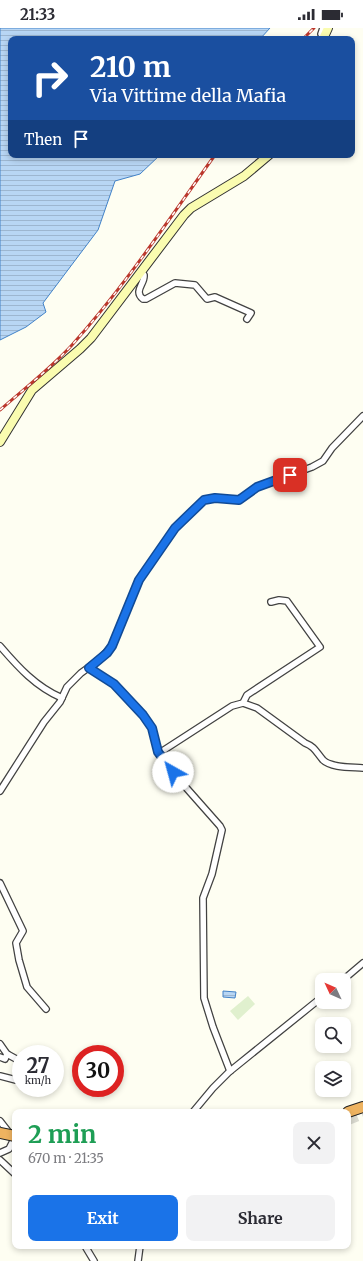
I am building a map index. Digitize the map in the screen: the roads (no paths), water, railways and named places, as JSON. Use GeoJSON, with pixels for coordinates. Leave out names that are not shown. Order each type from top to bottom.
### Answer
{"type":"FeatureCollection","features":[{"type":"Feature","properties":{"kind":"highway"},"geometry":{"type":"LineString","coordinates":[[351,1111],[363,1107]]}},
{"type":"Feature","properties":{"kind":"highway"},"geometry":{"type":"LineString","coordinates":[[0,1133],[12,1135]]}},
{"type":"Feature","properties":{"kind":"highway"},"geometry":{"type":"LineString","coordinates":[[0,1140],[12,1142]]}},
{"type":"Feature","properties":{"kind":"main road"},"geometry":{"type":"LineString","coordinates":[[0,442],[32,390],[91,338],[191,208],[244,176],[265,158]]}},
{"type":"Feature","properties":{"kind":"street"},"geometry":{"type":"LineString","coordinates":[[141,272],[144,275],[144,278],[139,293],[143,299],[146,299],[175,283],[195,285],[207,299],[215,297],[251,313],[247,319]]}},
{"type":"Feature","properties":{"kind":"street"},"geometry":{"type":"LineString","coordinates":[[0,791],[68,687],[81,673],[107,653],[112,646],[132,594],[147,566],[175,528],[198,504],[204,500],[215,498],[239,500],[257,487],[312,467],[323,461],[337,443],[363,416]]}},
{"type":"Feature","properties":{"kind":"street"},"geometry":{"type":"LineString","coordinates":[[243,703],[247,695],[320,646],[287,601],[279,600],[271,602]]}},
{"type":"Feature","properties":{"kind":"street"},"geometry":{"type":"LineString","coordinates":[[0,646],[21,669],[38,684],[62,698]]}},
{"type":"Feature","properties":{"kind":"street"},"geometry":{"type":"LineString","coordinates":[[89,668],[114,684],[143,715],[152,728],[158,752],[167,766],[222,830],[212,874],[203,898],[204,998],[213,1028],[230,1071]]}},
{"type":"Feature","properties":{"kind":"street"},"geometry":{"type":"LineString","coordinates":[[158,752],[232,706],[243,703],[257,708],[305,743],[313,746],[324,761],[346,767],[363,768]]}},
{"type":"Feature","properties":{"kind":"street"},"geometry":{"type":"LineString","coordinates":[[0,883],[23,932],[16,943],[24,981],[46,1009]]}},
{"type":"Feature","properties":{"kind":"street"},"geometry":{"type":"LineString","coordinates":[[351,973],[363,963]]}},
{"type":"Feature","properties":{"kind":"street"},"geometry":{"type":"LineString","coordinates":[[196,1109],[230,1071],[315,1003]]}},
{"type":"Feature","properties":{"kind":"street"},"geometry":{"type":"LineString","coordinates":[[0,1044],[7,1054],[12,1057]]}},
{"type":"Feature","properties":{"kind":"street"},"geometry":{"type":"LineString","coordinates":[[0,1057],[5,1059],[7,1054]]}},
{"type":"Feature","properties":{"kind":"street"},"geometry":{"type":"LineString","coordinates":[[0,1076],[12,1079]]}},
{"type":"Feature","properties":{"kind":"street"},"geometry":{"type":"LineString","coordinates":[[0,1121],[12,1136]]}},
{"type":"Feature","properties":{"kind":"street"},"geometry":{"type":"LineString","coordinates":[[0,1153],[9,1149],[12,1143]]}},
{"type":"Feature","properties":{"kind":"street"},"geometry":{"type":"LineString","coordinates":[[0,1160],[12,1171]]}},
{"type":"Feature","properties":{"kind":"street"},"geometry":{"type":"LineString","coordinates":[[87,1249],[94,1261]]}},
{"type":"Feature","properties":{"kind":"street"},"geometry":{"type":"LineString","coordinates":[[138,1261],[140,1249]]}},
{"type":"Feature","properties":{"kind":"water"},"geometry":{"type":"Polygon","coordinates":[[[0,28],[270,28],[263,36],[8,36],[8,158],[157,158],[140,174],[115,181],[98,230],[43,303],[46,312],[26,327],[0,340],[0,28]]]}},
{"type":"Feature","properties":{"kind":"water"},"geometry":{"type":"Polygon","coordinates":[[[223,991],[236,992],[235,998],[223,997],[223,991]]]}},
{"type":"Feature","properties":{"kind":"tunnel"},"geometry":{"type":"LineString","coordinates":[[351,1119],[363,1114]]}},
{"type":"Feature","properties":{"kind":"railway"},"geometry":{"type":"LineString","coordinates":[[306,36],[314,28]]}},
{"type":"Feature","properties":{"kind":"railway"},"geometry":{"type":"LineString","coordinates":[[0,410],[55,362],[91,323],[146,252],[213,158]]}}]}
